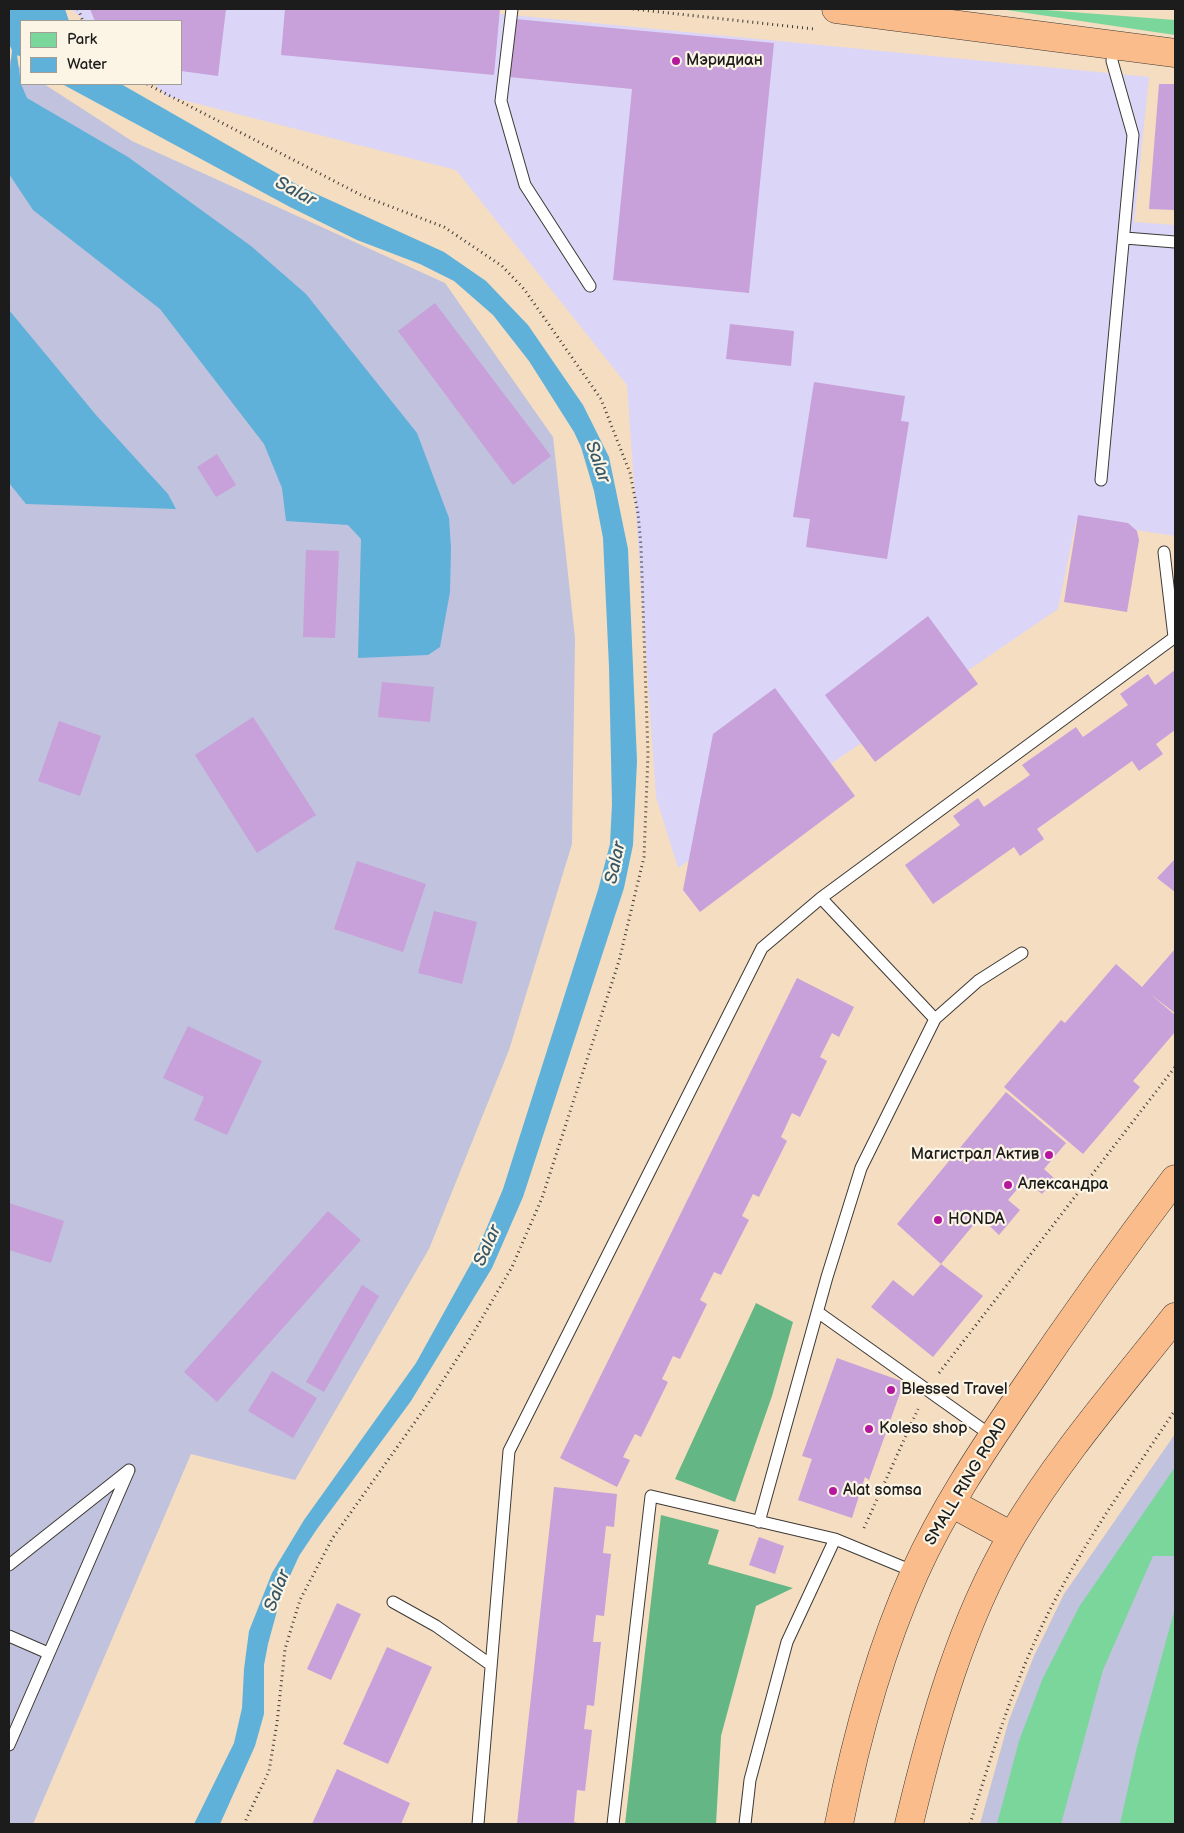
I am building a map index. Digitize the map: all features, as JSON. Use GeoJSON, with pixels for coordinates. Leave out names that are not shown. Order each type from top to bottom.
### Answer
{"type":"FeatureCollection","features":[{"type":"Feature","properties":{"kind":"highway"},"geometry":{"type":"LineString","coordinates":[[836,9],[1175,53]]}},
{"type":"Feature","properties":{"kind":"highway","name":"SMALL RING ROAD"},"geometry":{"type":"LineString","coordinates":[[839,1824],[873,1687],[886,1646],[915,1572],[951,1503],[992,1436],[1106,1272],[1175,1180]]}},
{"type":"Feature","properties":{"kind":"highway"},"geometry":{"type":"LineString","coordinates":[[909,1824],[928,1750],[958,1658],[975,1613],[1012,1536],[1069,1452],[1175,1317]]}},
{"type":"Feature","properties":{"kind":"highway"},"geometry":{"type":"LineString","coordinates":[[951,1503],[1012,1536]]}},
{"type":"Feature","properties":{"kind":"lane"},"geometry":{"type":"LineString","coordinates":[[512,9],[502,101],[525,185],[590,286]]}},
{"type":"Feature","properties":{"kind":"lane"},"geometry":{"type":"LineString","coordinates":[[1101,480],[1125,238],[1133,135],[1112,61],[1114,45]]}},
{"type":"Feature","properties":{"kind":"lane"},"geometry":{"type":"LineString","coordinates":[[1125,238],[1175,242]]}},
{"type":"Feature","properties":{"kind":"lane"},"geometry":{"type":"LineString","coordinates":[[478,1824],[509,1451],[762,948],[821,898],[1175,637],[1164,552]]}},
{"type":"Feature","properties":{"kind":"lane"},"geometry":{"type":"LineString","coordinates":[[821,898],[935,1020]]}},
{"type":"Feature","properties":{"kind":"lane"},"geometry":{"type":"LineString","coordinates":[[759,1522],[819,1313],[827,1277],[861,1168],[935,1020],[978,980],[1022,953]]}},
{"type":"Feature","properties":{"kind":"lane"},"geometry":{"type":"LineString","coordinates":[[819,1313],[992,1436]]}},
{"type":"Feature","properties":{"kind":"lane"},"geometry":{"type":"LineString","coordinates":[[9,1565],[130,1470],[9,1744]]}},
{"type":"Feature","properties":{"kind":"lane"},"geometry":{"type":"LineString","coordinates":[[613,1824],[651,1496],[835,1539],[915,1572]]}},
{"type":"Feature","properties":{"kind":"lane"},"geometry":{"type":"LineString","coordinates":[[745,1824],[750,1780],[787,1642],[835,1539]]}},
{"type":"Feature","properties":{"kind":"lane"},"geometry":{"type":"LineString","coordinates":[[393,1602],[436,1626],[491,1665]]}},
{"type":"Feature","properties":{"kind":"lane"},"geometry":{"type":"LineString","coordinates":[[9,1636],[48,1654]]}},
{"type":"Feature","properties":{"kind":"path"},"geometry":{"type":"LineString","coordinates":[[149,85],[363,196],[444,227],[502,266],[524,289],[601,399],[630,474],[638,513],[641,546],[648,754],[644,857],[619,961],[542,1198],[512,1267],[468,1342],[427,1404],[332,1539],[300,1600],[285,1649],[277,1723],[268,1771],[244,1824]]}},
{"type":"Feature","properties":{"kind":"path"},"geometry":{"type":"LineString","coordinates":[[855,1546],[927,1388],[1175,1067]]}},
{"type":"Feature","properties":{"kind":"path"},"geometry":{"type":"LineString","coordinates":[[970,1824],[1002,1718],[1027,1657],[1055,1599],[1125,1485],[1175,1410]]}},
{"type":"Feature","properties":{"kind":"shaded area"},"geometry":{"type":"Polygon","coordinates":[[[71,9],[450,9],[1149,77],[1134,222],[1175,225],[1175,536],[1076,521],[1058,609],[678,868],[656,797],[627,385],[456,170],[167,96],[155,85],[182,85],[182,20],[84,20],[71,9]]]}},
{"type":"Feature","properties":{"kind":"shaded area"},"geometry":{"type":"Polygon","coordinates":[[[9,58],[20,67],[20,85],[46,85],[132,141],[445,283],[553,437],[575,638],[572,844],[509,1050],[429,1249],[295,1480],[191,1454],[33,1824],[9,1824],[9,58]]]}},
{"type":"Feature","properties":{"kind":"shaded area"},"geometry":{"type":"Polygon","coordinates":[[[1175,1434],[1175,1824],[980,1824],[1009,1720],[1034,1656],[1064,1594],[1175,1434]]]}},
{"type":"Feature","properties":{"kind":"green space"},"geometry":{"type":"Polygon","coordinates":[[[1000,9],[1033,9],[1175,20],[1175,35],[1000,9]]]}},
{"type":"Feature","properties":{"kind":"green space"},"geometry":{"type":"Polygon","coordinates":[[[756,1303],[793,1322],[772,1396],[735,1502],[675,1479],[756,1303]]]}},
{"type":"Feature","properties":{"kind":"green space"},"geometry":{"type":"Polygon","coordinates":[[[1175,1467],[1175,1556],[1153,1556],[1103,1670],[1061,1824],[997,1824],[1019,1741],[1042,1680],[1079,1607],[1175,1467]]]}},
{"type":"Feature","properties":{"kind":"green space"},"geometry":{"type":"Polygon","coordinates":[[[661,1515],[719,1530],[708,1564],[793,1588],[756,1606],[721,1736],[716,1824],[625,1824],[661,1515]]]}},
{"type":"Feature","properties":{"kind":"green space"},"geometry":{"type":"Polygon","coordinates":[[[1175,1608],[1175,1824],[1120,1824],[1137,1747],[1175,1608]]]}},
{"type":"Feature","properties":{"kind":"water"},"geometry":{"type":"Polygon","coordinates":[[[9,9],[65,9],[69,20],[20,20],[20,56],[17,55],[20,85],[27,98],[128,157],[251,246],[306,294],[417,433],[449,518],[451,548],[450,592],[440,647],[428,655],[358,658],[361,539],[348,525],[286,521],[282,488],[264,444],[160,309],[33,210],[9,174],[9,79],[12,50],[9,44],[9,9]]]}},
{"type":"Feature","properties":{"kind":"water","name":"Salar"},"geometry":{"type":"Polygon","coordinates":[[[64,85],[123,85],[301,187],[444,252],[486,281],[528,325],[583,405],[609,457],[628,549],[637,761],[633,845],[624,888],[523,1197],[492,1268],[411,1401],[299,1556],[280,1600],[268,1644],[264,1665],[264,1714],[255,1746],[220,1824],[194,1824],[234,1743],[242,1708],[244,1669],[249,1631],[272,1573],[304,1520],[416,1363],[474,1258],[503,1189],[598,890],[610,844],[612,804],[609,667],[603,538],[594,491],[581,447],[574,432],[529,361],[493,315],[454,281],[420,264],[357,240],[290,207],[64,85]]]}},
{"type":"Feature","properties":{"kind":"water"},"geometry":{"type":"Polygon","coordinates":[[[9,310],[96,415],[168,494],[176,509],[26,504],[9,483],[9,310]]]}},
{"type":"Feature","properties":{"kind":"building"},"geometry":{"type":"Polygon","coordinates":[[[90,9],[226,9],[218,76],[182,71],[182,20],[95,20],[90,9]]]}},
{"type":"Feature","properties":{"kind":"building"},"geometry":{"type":"Polygon","coordinates":[[[285,9],[500,9],[494,75],[281,55],[285,9]]]}},
{"type":"Feature","properties":{"kind":"building"},"geometry":{"type":"Polygon","coordinates":[[[515,19],[774,43],[749,293],[613,280],[632,89],[509,77],[515,19]]]}},
{"type":"Feature","properties":{"kind":"building"},"geometry":{"type":"Polygon","coordinates":[[[1159,84],[1175,84],[1175,210],[1149,209],[1159,84]]]}},
{"type":"Feature","properties":{"kind":"building"},"geometry":{"type":"Polygon","coordinates":[[[435,303],[551,456],[513,485],[398,331],[435,303]]]}},
{"type":"Feature","properties":{"kind":"building"},"geometry":{"type":"Polygon","coordinates":[[[730,324],[794,331],[791,366],[726,359],[730,324]]]}},
{"type":"Feature","properties":{"kind":"building"},"geometry":{"type":"Polygon","coordinates":[[[814,382],[905,396],[901,421],[909,422],[887,559],[806,547],[810,519],[793,517],[814,382]]]}},
{"type":"Feature","properties":{"kind":"building"},"geometry":{"type":"Polygon","coordinates":[[[217,454],[236,485],[216,497],[197,467],[217,454]]]}},
{"type":"Feature","properties":{"kind":"building"},"geometry":{"type":"Polygon","coordinates":[[[1078,515],[1128,523],[1137,531],[1139,540],[1127,612],[1064,602],[1078,515]]]}},
{"type":"Feature","properties":{"kind":"building"},"geometry":{"type":"Polygon","coordinates":[[[306,550],[339,551],[335,638],[303,637],[306,550]]]}},
{"type":"Feature","properties":{"kind":"building"},"geometry":{"type":"Polygon","coordinates":[[[928,616],[978,684],[875,762],[825,695],[928,616]]]}},
{"type":"Feature","properties":{"kind":"building"},"geometry":{"type":"Polygon","coordinates":[[[1175,670],[1175,730],[1156,744],[1163,754],[1139,771],[1132,761],[1037,829],[1044,839],[1020,856],[1014,847],[933,904],[905,865],[960,825],[953,816],[978,798],[984,807],[1030,775],[1022,765],[1076,727],[1083,737],[1128,705],[1120,694],[1148,674],[1155,685],[1175,670]]]}},
{"type":"Feature","properties":{"kind":"building"},"geometry":{"type":"Polygon","coordinates":[[[382,682],[434,687],[430,722],[378,717],[382,682]]]}},
{"type":"Feature","properties":{"kind":"building"},"geometry":{"type":"Polygon","coordinates":[[[775,688],[855,796],[700,912],[683,890],[713,734],[775,688]]]}},
{"type":"Feature","properties":{"kind":"building"},"geometry":{"type":"Polygon","coordinates":[[[253,717],[316,815],[257,853],[195,755],[253,717]]]}},
{"type":"Feature","properties":{"kind":"building"},"geometry":{"type":"Polygon","coordinates":[[[59,721],[101,736],[80,796],[38,781],[59,721]]]}},
{"type":"Feature","properties":{"kind":"building"},"geometry":{"type":"Polygon","coordinates":[[[1175,859],[1175,892],[1157,878],[1175,859]]]}},
{"type":"Feature","properties":{"kind":"building"},"geometry":{"type":"Polygon","coordinates":[[[357,861],[426,884],[403,952],[334,929],[357,861]]]}},
{"type":"Feature","properties":{"kind":"building"},"geometry":{"type":"Polygon","coordinates":[[[434,911],[477,922],[462,984],[418,973],[434,911]]]}},
{"type":"Feature","properties":{"kind":"building"},"geometry":{"type":"Polygon","coordinates":[[[1175,949],[1175,1013],[1150,994],[1175,1015],[1175,1032],[1133,1081],[1140,1087],[1083,1154],[1004,1087],[1061,1020],[1065,1023],[1116,964],[1142,987],[1175,949]]]}},
{"type":"Feature","properties":{"kind":"building"},"geometry":{"type":"Polygon","coordinates":[[[797,978],[854,1007],[839,1037],[832,1033],[820,1057],[827,1061],[800,1117],[792,1113],[781,1137],[787,1141],[759,1197],[753,1194],[742,1216],[749,1220],[721,1275],[714,1272],[700,1300],[707,1304],[680,1359],[673,1356],[662,1379],[668,1382],[641,1437],[635,1434],[623,1457],[630,1460],[617,1487],[560,1458],[797,978]]]}},
{"type":"Feature","properties":{"kind":"building"},"geometry":{"type":"Polygon","coordinates":[[[188,1026],[262,1061],[227,1135],[194,1120],[204,1097],[163,1078],[188,1026]]]}},
{"type":"Feature","properties":{"kind":"building"},"geometry":{"type":"Polygon","coordinates":[[[1006,1092],[1066,1143],[1044,1169],[1055,1179],[1042,1194],[1025,1180],[1008,1200],[1020,1210],[999,1235],[980,1217],[941,1264],[897,1224],[1006,1092]]]}},
{"type":"Feature","properties":{"kind":"building"},"geometry":{"type":"Polygon","coordinates":[[[9,1203],[64,1221],[51,1263],[9,1250],[9,1203]]]}},
{"type":"Feature","properties":{"kind":"building"},"geometry":{"type":"Polygon","coordinates":[[[328,1211],[361,1240],[217,1402],[184,1372],[328,1211]]]}},
{"type":"Feature","properties":{"kind":"building"},"geometry":{"type":"Polygon","coordinates":[[[941,1264],[983,1296],[933,1357],[871,1307],[893,1280],[913,1296],[941,1264]]]}},
{"type":"Feature","properties":{"kind":"building"},"geometry":{"type":"Polygon","coordinates":[[[362,1285],[379,1296],[324,1392],[306,1382],[362,1285]]]}},
{"type":"Feature","properties":{"kind":"building"},"geometry":{"type":"Polygon","coordinates":[[[837,1358],[904,1382],[869,1480],[865,1477],[852,1518],[798,1500],[812,1459],[802,1456],[837,1358]]]}},
{"type":"Feature","properties":{"kind":"building"},"geometry":{"type":"Polygon","coordinates":[[[272,1371],[317,1398],[293,1438],[248,1411],[272,1371]]]}},
{"type":"Feature","properties":{"kind":"building"},"geometry":{"type":"Polygon","coordinates":[[[554,1487],[617,1494],[614,1527],[606,1526],[603,1553],[611,1554],[604,1616],[596,1615],[593,1642],[601,1642],[594,1706],[587,1705],[584,1729],[592,1730],[585,1791],[577,1790],[574,1822],[581,1824],[517,1824],[554,1487]]]}},
{"type":"Feature","properties":{"kind":"building"},"geometry":{"type":"Polygon","coordinates":[[[759,1537],[784,1546],[775,1574],[749,1565],[759,1537]]]}},
{"type":"Feature","properties":{"kind":"building"},"geometry":{"type":"Polygon","coordinates":[[[337,1603],[361,1614],[331,1680],[307,1669],[337,1603]]]}},
{"type":"Feature","properties":{"kind":"building"},"geometry":{"type":"Polygon","coordinates":[[[387,1647],[432,1667],[388,1764],[343,1744],[387,1647]]]}},
{"type":"Feature","properties":{"kind":"building"},"geometry":{"type":"Polygon","coordinates":[[[337,1769],[410,1803],[401,1824],[312,1824],[337,1769]]]}},
{"type":"Feature","properties":{"kind":"place","name":"Мэридиан"},"geometry":{"type":"Point","coordinates":[676,61]}},
{"type":"Feature","properties":{"kind":"place","name":"Магистрал Актив"},"geometry":{"type":"Point","coordinates":[1049,1155]}},
{"type":"Feature","properties":{"kind":"place","name":"Александра"},"geometry":{"type":"Point","coordinates":[1008,1185]}},
{"type":"Feature","properties":{"kind":"place","name":"HONDA"},"geometry":{"type":"Point","coordinates":[938,1220]}},
{"type":"Feature","properties":{"kind":"place","name":"Blessed Travel"},"geometry":{"type":"Point","coordinates":[891,1390]}},
{"type":"Feature","properties":{"kind":"place","name":"Koleso shop"},"geometry":{"type":"Point","coordinates":[869,1429]}},
{"type":"Feature","properties":{"kind":"place","name":"Alat somsa"},"geometry":{"type":"Point","coordinates":[833,1491]}}]}
